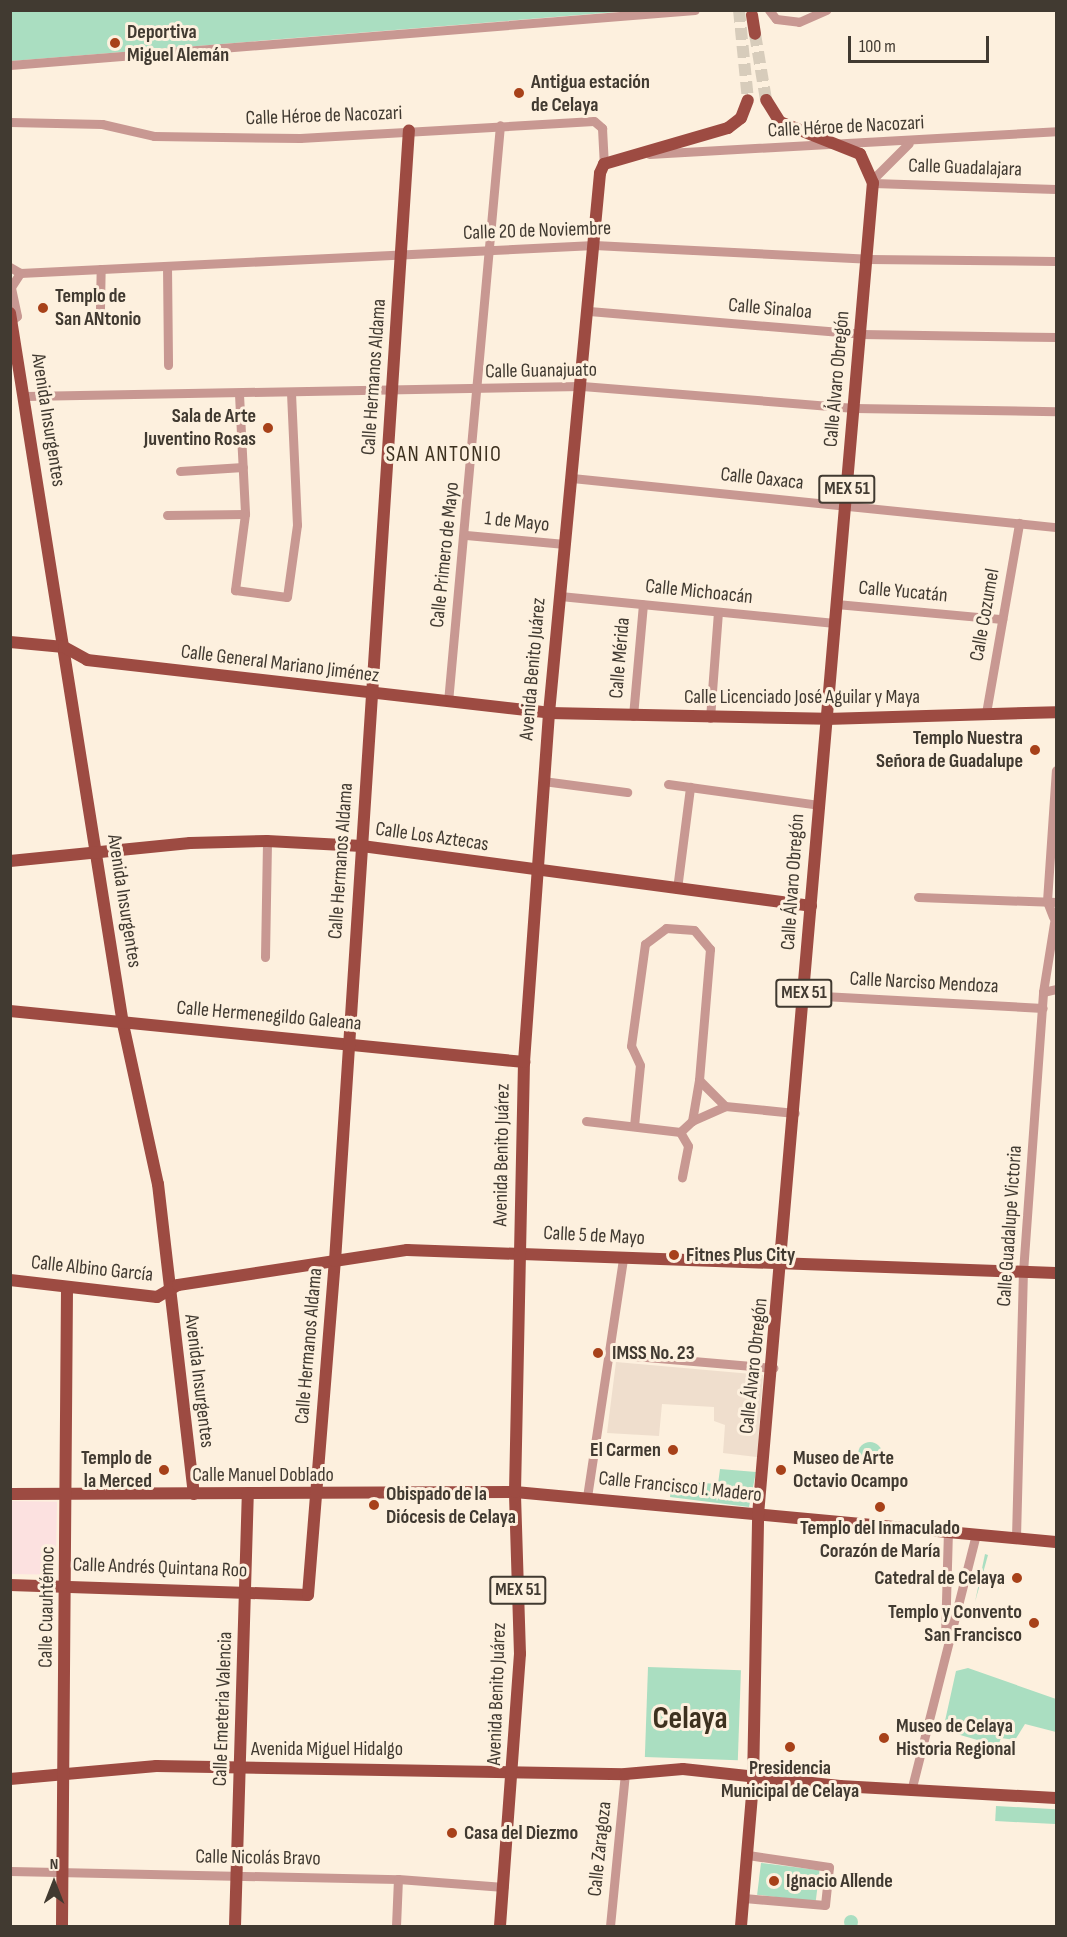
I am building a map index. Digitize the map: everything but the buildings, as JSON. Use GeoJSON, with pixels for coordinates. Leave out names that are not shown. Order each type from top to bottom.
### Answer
{"type":"FeatureCollection","features":[{"type":"Feature","properties":{"kind":"main road"},"geometry":{"type":"LineString","coordinates":[[752,15],[755,34]]}},
{"type":"Feature","properties":{"kind":"main road"},"geometry":{"type":"LineString","coordinates":[[604,164],[728,128],[741,118],[748,100]]}},
{"type":"Feature","properties":{"kind":"main road"},"geometry":{"type":"LineString","coordinates":[[766,100],[780,122],[796,131],[848,146],[868,164],[872,181]]}},
{"type":"Feature","properties":{"kind":"main road","name":"Calle Hermanos Aldama"},"geometry":{"type":"LineString","coordinates":[[308,1595],[336,1261],[370,695],[393,392],[409,130]]}},
{"type":"Feature","properties":{"kind":"main road","name":"Avenida Benito Juárez"},"geometry":{"type":"LineString","coordinates":[[500,1926],[514,1770],[520,1654],[515,1492],[524,1062],[549,713],[594,245],[604,164]]}},
{"type":"Feature","properties":{"kind":"main road","name":"Calle Álvaro Obregón"},"geometry":{"type":"LineString","coordinates":[[753,1775],[758,1515],[783,1267],[826,719],[868,259],[872,181]]}},
{"type":"Feature","properties":{"kind":"main road","name":"Avenida Insurgentes"},"geometry":{"type":"LineString","coordinates":[[11,319],[26,396],[123,1024],[158,1184],[194,1494]]}},
{"type":"Feature","properties":{"kind":"main road","name":"Calle General Mariano Jiménez"},"geometry":{"type":"LineString","coordinates":[[10,642],[64,647],[87,660],[370,695],[549,713]]}},
{"type":"Feature","properties":{"kind":"main road","name":"Calle Licenciado José Aguilar y Maya"},"geometry":{"type":"LineString","coordinates":[[549,713],[826,719],[1056,712]]}},
{"type":"Feature","properties":{"kind":"main road","name":"Calle Los Aztecas"},"geometry":{"type":"LineString","coordinates":[[10,861],[98,856],[189,843],[267,841],[362,846],[536,872],[811,906]]}},
{"type":"Feature","properties":{"kind":"main road","name":"Calle Hermenegildo Galeana"},"geometry":{"type":"LineString","coordinates":[[10,1011],[123,1024],[349,1041],[524,1062]]}},
{"type":"Feature","properties":{"kind":"main road","name":"Calle 5 de Mayo"},"geometry":{"type":"LineString","coordinates":[[169,1291],[407,1250],[519,1252],[783,1267],[1056,1273]]}},
{"type":"Feature","properties":{"kind":"main road","name":"Calle Albino García"},"geometry":{"type":"LineString","coordinates":[[10,1280],[157,1297],[169,1291]]}},
{"type":"Feature","properties":{"kind":"main road","name":"Calle Cuauhtémoc"},"geometry":{"type":"LineString","coordinates":[[62,1926],[67,1288]]}},
{"type":"Feature","properties":{"kind":"main road","name":"Calle Manuel Doblado"},"geometry":{"type":"LineString","coordinates":[[10,1494],[316,1495],[515,1492]]}},
{"type":"Feature","properties":{"kind":"main road","name":"Calle Francisco I. Madero"},"geometry":{"type":"LineString","coordinates":[[515,1492],[1056,1542]]}},
{"type":"Feature","properties":{"kind":"main road","name":"Calle Emeteria Valencia"},"geometry":{"type":"LineString","coordinates":[[235,1926],[235,1875],[247,1591],[248,1493]]}},
{"type":"Feature","properties":{"kind":"main road","name":"Calle Andrés Quintana Roo"},"geometry":{"type":"LineString","coordinates":[[10,1586],[66,1584],[308,1595]]}},
{"type":"Feature","properties":{"kind":"main road","name":"Avenida Miguel Hidalgo"},"geometry":{"type":"LineString","coordinates":[[10,1779],[156,1766],[514,1770],[625,1774],[642,1769],[753,1775],[911,1791],[1056,1798]]}},
{"type":"Feature","properties":{"kind":"main road","name":"MEX 51"},"geometry":{"type":"LineString","coordinates":[[741,1926],[753,1775]]}},
{"type":"Feature","properties":{"kind":"street"},"geometry":{"type":"LineString","coordinates":[[10,65],[695,10]]}},
{"type":"Feature","properties":{"kind":"street"},"geometry":{"type":"LineString","coordinates":[[769,10],[776,19],[799,22],[826,10]]}},
{"type":"Feature","properties":{"kind":"street","name":"Calle Héroe de Nacozari"},"geometry":{"type":"LineString","coordinates":[[10,122],[102,124],[154,136],[300,138],[594,121],[602,128],[604,164]]}},
{"type":"Feature","properties":{"kind":"street","name":"Calle Primero de Mayo"},"geometry":{"type":"LineString","coordinates":[[448,702],[480,390],[500,125]]}},
{"type":"Feature","properties":{"kind":"street","name":"Calle Héroe de Nacozari"},"geometry":{"type":"LineString","coordinates":[[637,155],[909,143],[1056,131]]}},
{"type":"Feature","properties":{"kind":"street"},"geometry":{"type":"LineString","coordinates":[[872,181],[909,143]]}},
{"type":"Feature","properties":{"kind":"street","name":"Calle Guadalajara"},"geometry":{"type":"LineString","coordinates":[[872,181],[1056,189]]}},
{"type":"Feature","properties":{"kind":"street","name":"Calle 20 de Noviembre"},"geometry":{"type":"LineString","coordinates":[[20,273],[594,245],[868,259],[1056,261]]}},
{"type":"Feature","properties":{"kind":"street"},"geometry":{"type":"LineString","coordinates":[[167,266],[168,365]]}},
{"type":"Feature","properties":{"kind":"street"},"geometry":{"type":"LineString","coordinates":[[10,267],[20,273],[11,287],[17,316],[11,319]]}},
{"type":"Feature","properties":{"kind":"street"},"geometry":{"type":"LineString","coordinates":[[100,308],[101,269]]}},
{"type":"Feature","properties":{"kind":"street","name":"Calle Sinaloa"},"geometry":{"type":"LineString","coordinates":[[589,311],[861,334],[1056,337]]}},
{"type":"Feature","properties":{"kind":"street","name":"Calle Guanajuato"},"geometry":{"type":"LineString","coordinates":[[26,396],[393,392],[582,386],[854,408],[1056,411]]}},
{"type":"Feature","properties":{"kind":"street"},"geometry":{"type":"LineString","coordinates":[[239,394],[245,514],[235,590],[286,597],[297,525],[291,393]]}},
{"type":"Feature","properties":{"kind":"street"},"geometry":{"type":"LineString","coordinates":[[180,471],[243,467]]}},
{"type":"Feature","properties":{"kind":"street","name":"Calle Oaxaca"},"geometry":{"type":"LineString","coordinates":[[572,478],[1056,527]]}},
{"type":"Feature","properties":{"kind":"street"},"geometry":{"type":"LineString","coordinates":[[167,515],[245,514]]}},
{"type":"Feature","properties":{"kind":"street","name":"Calle Cozumel"},"geometry":{"type":"LineString","coordinates":[[986,713],[1019,523]]}},
{"type":"Feature","properties":{"kind":"street","name":"1 de Mayo"},"geometry":{"type":"LineString","coordinates":[[466,535],[565,544]]}},
{"type":"Feature","properties":{"kind":"street","name":"Calle Michoacán"},"geometry":{"type":"LineString","coordinates":[[560,596],[835,623]]}},
{"type":"Feature","properties":{"kind":"street","name":"Calle Mérida"},"geometry":{"type":"LineString","coordinates":[[633,716],[643,604]]}},
{"type":"Feature","properties":{"kind":"street","name":"Calle Yucatán"},"geometry":{"type":"LineString","coordinates":[[837,604],[1002,619]]}},
{"type":"Feature","properties":{"kind":"street"},"geometry":{"type":"LineString","coordinates":[[710,718],[718,612]]}},
{"type":"Feature","properties":{"kind":"street","name":"Calle Guadalupe Victoria"},"geometry":{"type":"LineString","coordinates":[[1016,1538],[1023,1272],[1043,992],[1055,914],[1052,901],[1056,770]]}},
{"type":"Feature","properties":{"kind":"street"},"geometry":{"type":"LineString","coordinates":[[543,781],[627,792]]}},
{"type":"Feature","properties":{"kind":"street"},"geometry":{"type":"LineString","coordinates":[[668,784],[819,806]]}},
{"type":"Feature","properties":{"kind":"street"},"geometry":{"type":"LineString","coordinates":[[676,889],[690,787]]}},
{"type":"Feature","properties":{"kind":"street"},"geometry":{"type":"LineString","coordinates":[[265,957],[267,841]]}},
{"type":"Feature","properties":{"kind":"street"},"geometry":{"type":"LineString","coordinates":[[918,897],[1052,901]]}},
{"type":"Feature","properties":{"kind":"street"},"geometry":{"type":"LineString","coordinates":[[634,1126],[640,1065],[630,1047],[645,944],[666,928],[694,930],[710,948],[699,1080],[692,1121]]}},
{"type":"Feature","properties":{"kind":"street"},"geometry":{"type":"LineString","coordinates":[[1043,992],[1056,989]]}},
{"type":"Feature","properties":{"kind":"street","name":"Calle Narciso Mendoza"},"geometry":{"type":"LineString","coordinates":[[804,995],[1043,1008]]}},
{"type":"Feature","properties":{"kind":"street"},"geometry":{"type":"LineString","coordinates":[[699,1080],[725,1106]]}},
{"type":"Feature","properties":{"kind":"street"},"geometry":{"type":"LineString","coordinates":[[586,1121],[680,1132],[692,1121],[725,1106],[795,1113]]}},
{"type":"Feature","properties":{"kind":"street"},"geometry":{"type":"LineString","coordinates":[[680,1132],[688,1146],[682,1177]]}},
{"type":"Feature","properties":{"kind":"street"},"geometry":{"type":"LineString","coordinates":[[587,1497],[612,1354],[623,1258]]}},
{"type":"Feature","properties":{"kind":"street"},"geometry":{"type":"LineString","coordinates":[[612,1354],[773,1368]]}},
{"type":"Feature","properties":{"kind":"street"},"geometry":{"type":"LineString","coordinates":[[944,1653],[948,1532]]}},
{"type":"Feature","properties":{"kind":"street"},"geometry":{"type":"LineString","coordinates":[[911,1791],[944,1653],[976,1534]]}},
{"type":"Feature","properties":{"kind":"street","name":"Calle Zaragoza"},"geometry":{"type":"LineString","coordinates":[[610,1926],[625,1774]]}},
{"type":"Feature","properties":{"kind":"street"},"geometry":{"type":"LineString","coordinates":[[744,1898],[825,1905],[829,1867],[748,1855]]}},
{"type":"Feature","properties":{"kind":"street","name":"Calle Nicolás Bravo"},"geometry":{"type":"LineString","coordinates":[[10,1871],[398,1879],[504,1887]]}},
{"type":"Feature","properties":{"kind":"street"},"geometry":{"type":"LineString","coordinates":[[396,1926],[398,1879]]}},
{"type":"Feature","properties":{"kind":"shaded area"},"geometry":{"type":"Polygon","coordinates":[[[616,1362],[763,1375],[757,1457],[723,1453],[725,1425],[714,1421],[714,1407],[662,1404],[659,1436],[607,1433],[616,1362]]]}},
{"type":"Feature","properties":{"kind":"shaded area"},"geometry":{"type":"Polygon","coordinates":[[[11,1501],[57,1502],[56,1575],[10,1574],[11,1501]]]}},
{"type":"Feature","properties":{"kind":"green space","name":"Deportiva Miguel Alemán"},"geometry":{"type":"Polygon","coordinates":[[[11,11],[629,11],[11,61],[11,11]]]}},
{"type":"Feature","properties":{"kind":"green space"},"geometry":{"type":"Polygon","coordinates":[[[865,1442],[875,1442],[882,1449],[882,1459],[875,1466],[865,1466],[858,1459],[858,1449],[865,1442]]]}},
{"type":"Feature","properties":{"kind":"green space"},"geometry":{"type":"Polygon","coordinates":[[[720,1469],[756,1472],[749,1507],[670,1497],[672,1481],[718,1484],[720,1469]]]}},
{"type":"Feature","properties":{"kind":"green space"},"geometry":{"type":"Polygon","coordinates":[[[985,1554],[988,1555],[975,1602],[985,1554]]]}},
{"type":"Feature","properties":{"kind":"green space"},"geometry":{"type":"Polygon","coordinates":[[[648,1667],[741,1670],[738,1760],[645,1757],[648,1667]]]}},
{"type":"Feature","properties":{"kind":"green space"},"geometry":{"type":"Polygon","coordinates":[[[968,1668],[1056,1699],[1056,1732],[1025,1724],[1015,1740],[1001,1738],[998,1746],[943,1730],[956,1671],[968,1668]]]}},
{"type":"Feature","properties":{"kind":"green space"},"geometry":{"type":"Polygon","coordinates":[[[996,1806],[1056,1809],[1055,1824],[995,1821],[996,1806]]]}},
{"type":"Feature","properties":{"kind":"green space"},"geometry":{"type":"Polygon","coordinates":[[[761,1863],[820,1870],[816,1902],[757,1895],[761,1863]]]}},
{"type":"Feature","properties":{"kind":"green space"},"geometry":{"type":"Polygon","coordinates":[[[851,1915],[856,1917],[858,1922],[856,1927],[851,1929],[846,1927],[844,1922],[846,1917],[851,1915]]]}},
{"type":"Feature","properties":{"kind":"tunnel"},"geometry":{"type":"LineString","coordinates":[[739,10],[748,100]]}},
{"type":"Feature","properties":{"kind":"tunnel"},"geometry":{"type":"LineString","coordinates":[[755,34],[766,100]]}},
{"type":"Feature","properties":{"kind":"place","name":"Deportiva Miguel Alemán"},"geometry":{"type":"Point","coordinates":[115,43]}},
{"type":"Feature","properties":{"kind":"place","name":"Antigua estación de Celaya"},"geometry":{"type":"Point","coordinates":[519,93]}},
{"type":"Feature","properties":{"kind":"place","name":"Templo de San ANtonio"},"geometry":{"type":"Point","coordinates":[43,308]}},
{"type":"Feature","properties":{"kind":"place","name":"Sala de Arte Juventino Rosas"},"geometry":{"type":"Point","coordinates":[268,428]}},
{"type":"Feature","properties":{"kind":"place","name":"Templo Nuestra Señora de Guadalupe"},"geometry":{"type":"Point","coordinates":[1035,750]}},
{"type":"Feature","properties":{"kind":"place","name":"Fitnes Plus City"},"geometry":{"type":"Point","coordinates":[674,1255]}},
{"type":"Feature","properties":{"kind":"place","name":"IMSS No. 23"},"geometry":{"type":"Point","coordinates":[598,1353]}},
{"type":"Feature","properties":{"kind":"place","name":"El Carmen"},"geometry":{"type":"Point","coordinates":[673,1450]}},
{"type":"Feature","properties":{"kind":"place","name":"Templo de la Merced"},"geometry":{"type":"Point","coordinates":[164,1470]}},
{"type":"Feature","properties":{"kind":"place","name":"Museo de Arte Octavio Ocampo"},"geometry":{"type":"Point","coordinates":[781,1470]}},
{"type":"Feature","properties":{"kind":"place","name":"Obispado de la Diócesis de Celaya"},"geometry":{"type":"Point","coordinates":[374,1505]}},
{"type":"Feature","properties":{"kind":"place","name":"Templo del Inmaculado Corazón de María"},"geometry":{"type":"Point","coordinates":[880,1507]}},
{"type":"Feature","properties":{"kind":"place","name":"Catedral de Celaya"},"geometry":{"type":"Point","coordinates":[1017,1578]}},
{"type":"Feature","properties":{"kind":"place","name":"Templo y Convento San Francisco"},"geometry":{"type":"Point","coordinates":[1034,1623]}},
{"type":"Feature","properties":{"kind":"place","name":"Museo de Celaya Historia Regional"},"geometry":{"type":"Point","coordinates":[884,1738]}},
{"type":"Feature","properties":{"kind":"place","name":"Presidencia Municipal de Celaya"},"geometry":{"type":"Point","coordinates":[790,1747]}},
{"type":"Feature","properties":{"kind":"place","name":"Casa del Diezmo"},"geometry":{"type":"Point","coordinates":[452,1833]}},
{"type":"Feature","properties":{"kind":"place","name":"Ignacio Allende"},"geometry":{"type":"Point","coordinates":[774,1881]}},
{"type":"Feature","properties":{"kind":"district","name":"SAN ANTONIO"},"geometry":{"type":"Point","coordinates":[444,455]}},
{"type":"Feature","properties":{"kind":"district","name":"Celaya"},"geometry":{"type":"Point","coordinates":[690,1719]}}]}
